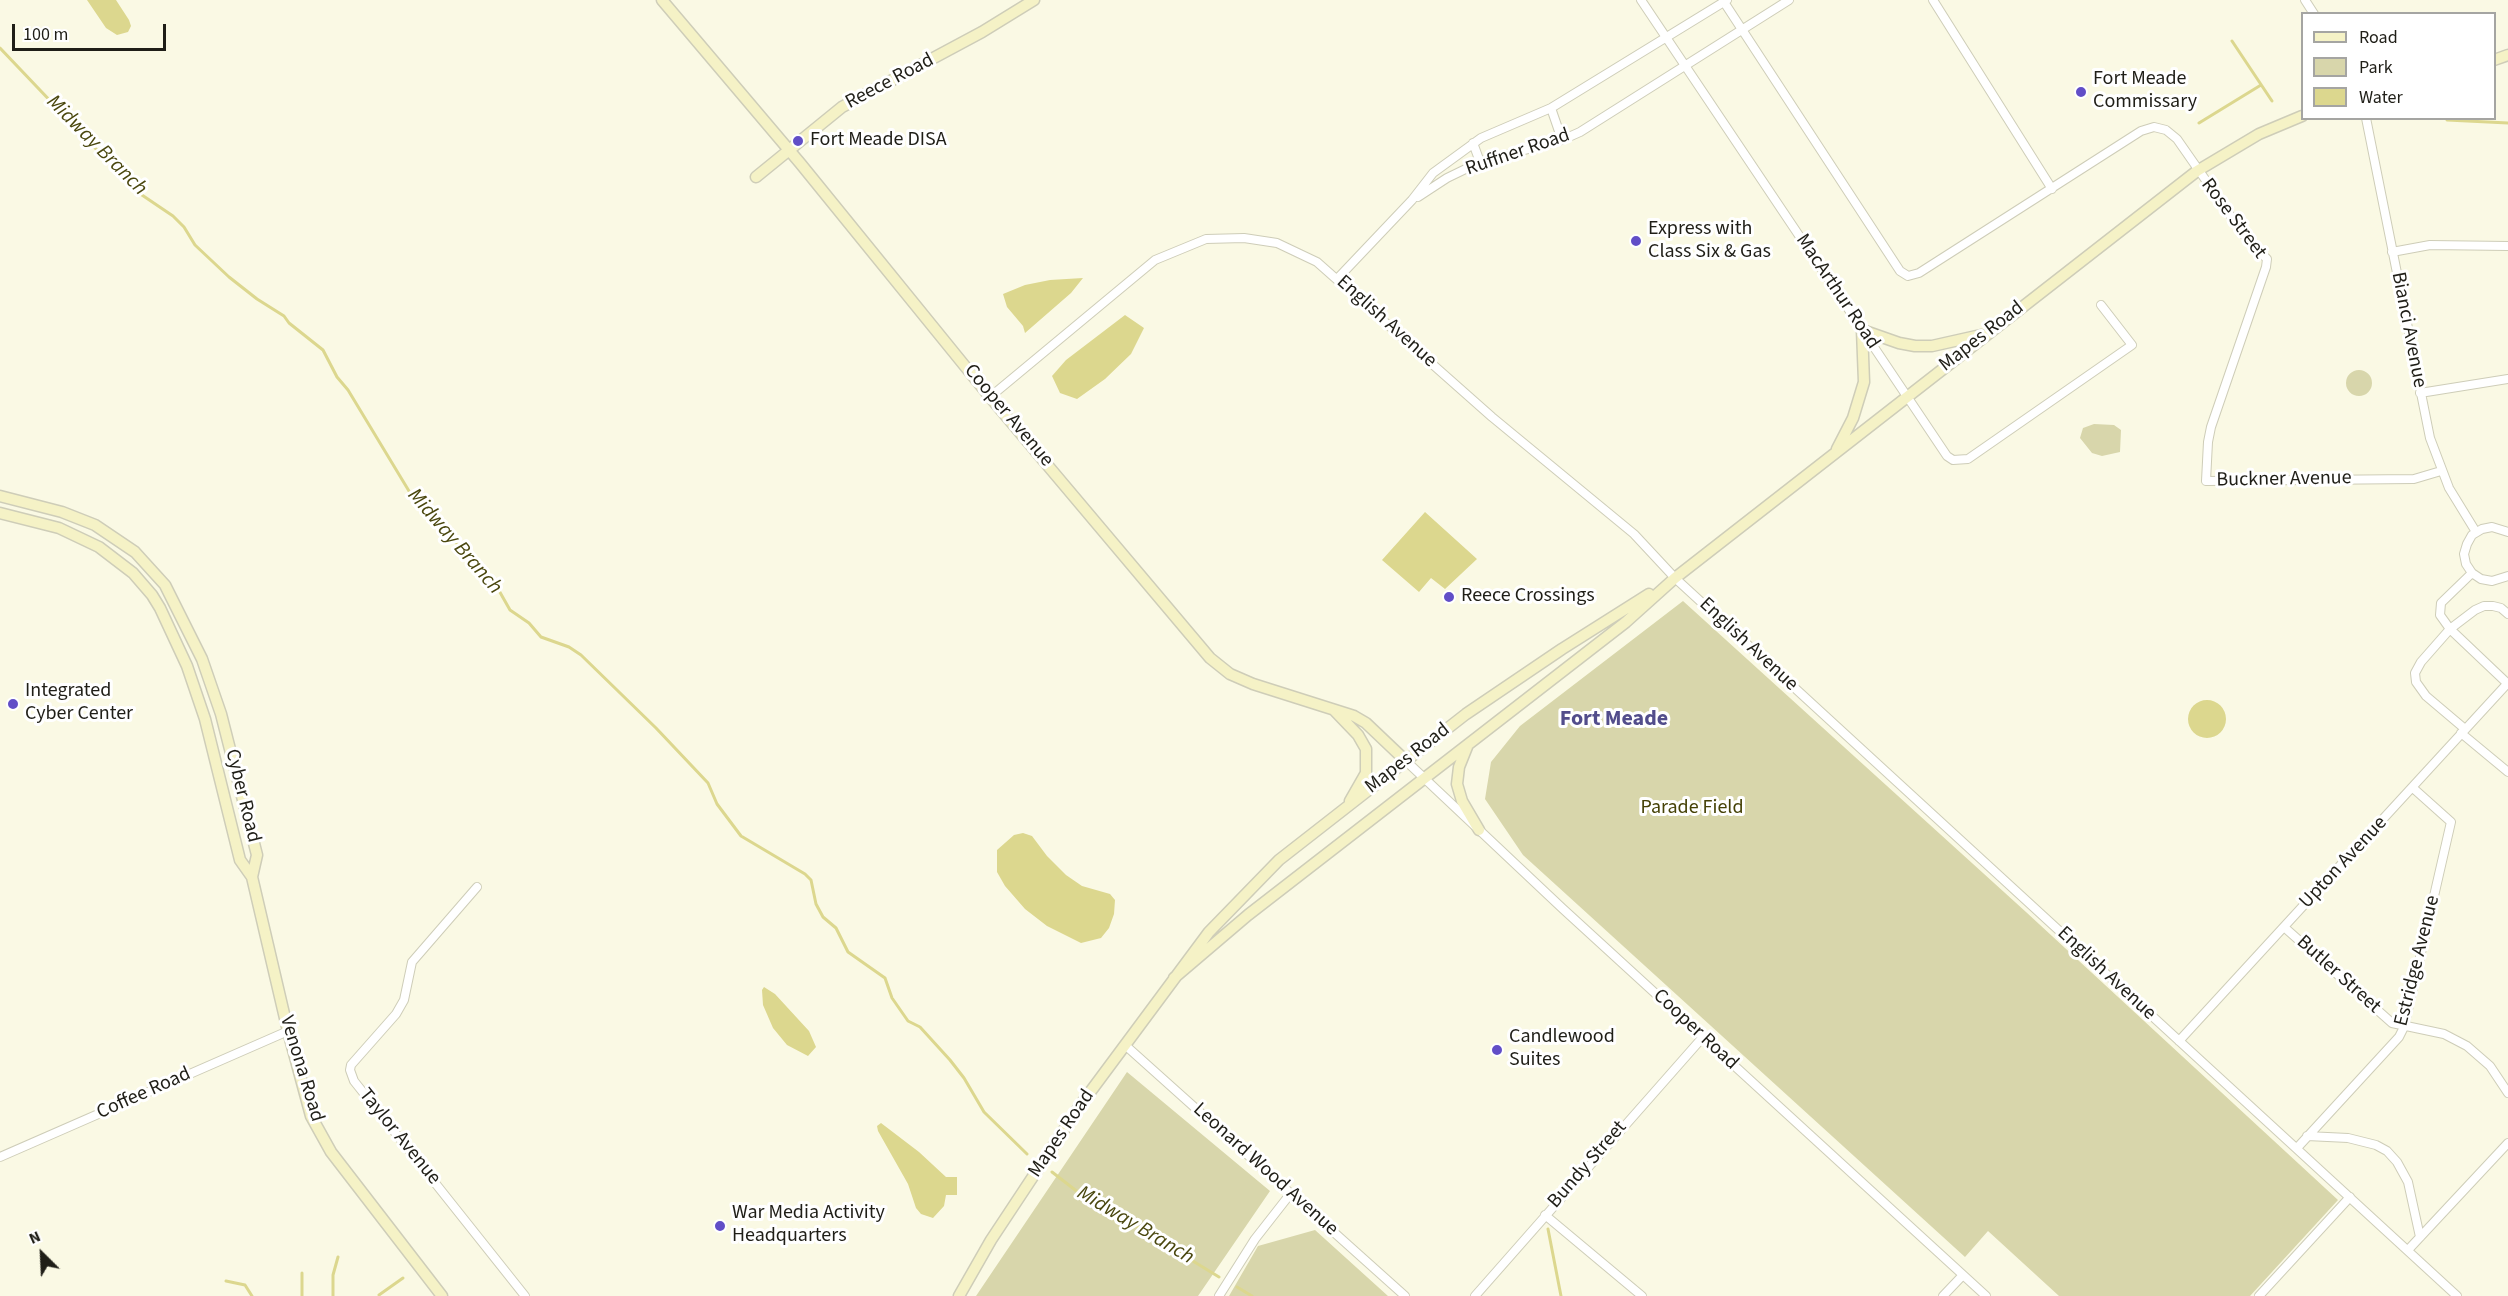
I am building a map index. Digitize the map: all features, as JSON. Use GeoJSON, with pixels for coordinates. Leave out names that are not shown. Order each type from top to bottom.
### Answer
{"type":"FeatureCollection","features":[{"type":"Feature","properties":{"kind":"street","name":"Cooper Avenue"},"geometry":{"type":"LineString","coordinates":[[662,0],[789,149],[990,397],[1210,658],[1230,674],[1253,684],[1354,716],[1366,723],[1406,761]]}},
{"type":"Feature","properties":{"kind":"street","name":"Reece Road"},"geometry":{"type":"LineString","coordinates":[[756,177],[842,107],[982,32],[1034,0]]}},
{"type":"Feature","properties":{"kind":"street"},"geometry":{"type":"LineString","coordinates":[[1641,0],[1667,39]]}},
{"type":"Feature","properties":{"kind":"street","name":"Ruffner Road"},"geometry":{"type":"LineString","coordinates":[[1412,200],[1447,178],[1480,162],[1562,140],[1580,132],[1789,0]]}},
{"type":"Feature","properties":{"kind":"street"},"geometry":{"type":"LineString","coordinates":[[1726,1],[1742,30],[1900,271],[1908,276],[1919,273],[2052,189],[1933,0]]}},
{"type":"Feature","properties":{"kind":"street","name":"Ruffner Road"},"geometry":{"type":"LineString","coordinates":[[1338,278],[1412,200],[1433,173],[1473,143],[1551,108],[1726,1]]}},
{"type":"Feature","properties":{"kind":"street","name":"MacArthur Road"},"geometry":{"type":"LineString","coordinates":[[1667,39],[1947,456],[1953,460],[1968,459],[2132,345],[2101,305]]}},
{"type":"Feature","properties":{"kind":"street"},"geometry":{"type":"LineString","coordinates":[[1551,108],[1562,140]]}},
{"type":"Feature","properties":{"kind":"street","name":"Mapes Road"},"geometry":{"type":"LineString","coordinates":[[1174,978],[1248,915],[1626,622],[1675,578],[1984,334],[2197,171],[2259,134],[2301,116]]}},
{"type":"Feature","properties":{"kind":"street","name":"Bianci Avenue"},"geometry":{"type":"LineString","coordinates":[[2366,120],[2430,438],[2441,471],[2476,532]]}},
{"type":"Feature","properties":{"kind":"street","name":"Rose Street"},"geometry":{"type":"LineString","coordinates":[[2052,189],[2142,131],[2154,127],[2166,130],[2177,139],[2197,171],[2244,235],[2262,252],[2267,259],[2266,267]]}},
{"type":"Feature","properties":{"kind":"street"},"geometry":{"type":"LineString","coordinates":[[1473,143],[1480,162]]}},
{"type":"Feature","properties":{"kind":"street","name":"English Avenue"},"geometry":{"type":"LineString","coordinates":[[990,397],[1155,260],[1206,239],[1244,238],[1277,243],[1317,262],[1338,278],[1492,417],[1634,534],[1675,578],[2457,1296]]}},
{"type":"Feature","properties":{"kind":"street"},"geometry":{"type":"LineString","coordinates":[[2392,252],[2430,244],[2508,246]]}},
{"type":"Feature","properties":{"kind":"street","name":"Buckner Avenue"},"geometry":{"type":"LineString","coordinates":[[2266,267],[2211,427],[2206,481],[2414,479],[2441,471]]}},
{"type":"Feature","properties":{"kind":"street"},"geometry":{"type":"LineString","coordinates":[[1836,452],[1854,418],[1864,382],[1862,330],[1915,346],[1932,346],[1984,334]]}},
{"type":"Feature","properties":{"kind":"street"},"geometry":{"type":"LineString","coordinates":[[2420,393],[2508,379]]}},
{"type":"Feature","properties":{"kind":"street","name":"Cyber Road"},"geometry":{"type":"LineString","coordinates":[[0,496],[62,512],[95,525],[135,552],[165,585],[202,659],[221,714],[257,855],[252,877]]}},
{"type":"Feature","properties":{"kind":"street","name":"Cyber Road"},"geometry":{"type":"LineString","coordinates":[[0,513],[59,528],[87,540],[123,564],[152,595],[174,637],[197,692],[240,860],[252,877]]}},
{"type":"Feature","properties":{"kind":"street"},"geometry":{"type":"LineString","coordinates":[[2508,532],[2492,527],[2476,532],[2467,544],[2464,554],[2466,564],[2472,573],[2481,579],[2492,582],[2508,576]]}},
{"type":"Feature","properties":{"kind":"street"},"geometry":{"type":"LineString","coordinates":[[2472,573],[2441,603],[2440,615],[2450,629],[2508,684]]}},
{"type":"Feature","properties":{"kind":"street","name":"Mapes Road"},"geometry":{"type":"LineString","coordinates":[[959,1296],[997,1231],[1079,1107],[1209,932],[1279,860],[1486,701],[1562,649],[1675,578]]}},
{"type":"Feature","properties":{"kind":"street"},"geometry":{"type":"LineString","coordinates":[[2508,614],[2502,608],[2484,606],[2450,629],[2421,662],[2415,673],[2416,682],[2426,696],[2508,772]]}},
{"type":"Feature","properties":{"kind":"street","name":"Upton Avenue"},"geometry":{"type":"LineString","coordinates":[[2179,1041],[2508,684]]}},
{"type":"Feature","properties":{"kind":"street"},"geometry":{"type":"LineString","coordinates":[[1331,708],[1363,742],[1367,756],[1366,773],[1347,807]]}},
{"type":"Feature","properties":{"kind":"street"},"geometry":{"type":"LineString","coordinates":[[1470,743],[1463,754],[1457,783],[1462,801],[1479,830]]}},
{"type":"Feature","properties":{"kind":"street","name":"Cooper Road"},"geometry":{"type":"LineString","coordinates":[[1406,761],[1986,1296]]}},
{"type":"Feature","properties":{"kind":"street","name":"Estridge Avenue"},"geometry":{"type":"LineString","coordinates":[[2296,1148],[2399,1038],[2404,1027],[2451,822],[2413,788]]}},
{"type":"Feature","properties":{"kind":"street","name":"Venona Road"},"geometry":{"type":"LineString","coordinates":[[252,877],[288,1031],[311,1116],[331,1152],[442,1296]]}},
{"type":"Feature","properties":{"kind":"street","name":"Taylor Avenue"},"geometry":{"type":"LineString","coordinates":[[477,887],[412,962],[404,1000],[396,1014],[351,1065],[350,1070],[354,1081],[525,1296]]}},
{"type":"Feature","properties":{"kind":"street","name":"Butler Street"},"geometry":{"type":"LineString","coordinates":[[2284,927],[2392,1023],[2404,1027],[2428,1029],[2444,1034],[2467,1046],[2490,1066],[2508,1093]]}},
{"type":"Feature","properties":{"kind":"street","name":"Coffee Road"},"geometry":{"type":"LineString","coordinates":[[0,1157],[288,1031]]}},
{"type":"Feature","properties":{"kind":"street","name":"Bundy Street"},"geometry":{"type":"LineString","coordinates":[[1475,1296],[1703,1037]]}},
{"type":"Feature","properties":{"kind":"street","name":"Leonard Wood Avenue"},"geometry":{"type":"LineString","coordinates":[[1125,1045],[1405,1296]]}},
{"type":"Feature","properties":{"kind":"street"},"geometry":{"type":"LineString","coordinates":[[2307,1136],[2356,1139],[2376,1144],[2387,1151],[2397,1162],[2408,1182],[2420,1237]]}},
{"type":"Feature","properties":{"kind":"street"},"geometry":{"type":"LineString","coordinates":[[2408,1250],[2508,1143]]}},
{"type":"Feature","properties":{"kind":"street"},"geometry":{"type":"LineString","coordinates":[[1219,1296],[1255,1239],[1291,1193]]}},
{"type":"Feature","properties":{"kind":"street"},"geometry":{"type":"LineString","coordinates":[[2259,1296],[2350,1197]]}},
{"type":"Feature","properties":{"kind":"street"},"geometry":{"type":"LineString","coordinates":[[1545,1215],[1642,1296]]}},
{"type":"Feature","properties":{"kind":"street"},"geometry":{"type":"LineString","coordinates":[[1943,1296],[1963,1275]]}},
{"type":"Feature","properties":{"kind":"green space"},"geometry":{"type":"Polygon","coordinates":[[[2359,370],[2368,374],[2372,383],[2368,392],[2359,396],[2350,392],[2346,383],[2350,374],[2359,370]]]}},
{"type":"Feature","properties":{"kind":"green space"},"geometry":{"type":"Polygon","coordinates":[[[2094,424],[2114,425],[2121,430],[2120,452],[2102,456],[2092,453],[2080,438],[2083,428],[2094,424]]]}},
{"type":"Feature","properties":{"kind":"green space","name":"Parade Field"},"geometry":{"type":"Polygon","coordinates":[[[1683,601],[2026,912],[2338,1200],[2250,1296],[2059,1296],[1988,1231],[1965,1257],[1523,855],[1485,799],[1491,762],[1520,726],[1683,601]]]}},
{"type":"Feature","properties":{"kind":"green space"},"geometry":{"type":"Polygon","coordinates":[[[1127,1072],[1270,1191],[1198,1296],[976,1296],[1127,1072]]]}},
{"type":"Feature","properties":{"kind":"green space"},"geometry":{"type":"Polygon","coordinates":[[[1315,1230],[1388,1296],[1229,1296],[1258,1246],[1315,1230]]]}},
{"type":"Feature","properties":{"kind":"water"},"geometry":{"type":"Polygon","coordinates":[[[87,0],[116,0],[129,20],[131,26],[128,32],[117,35],[106,28],[87,0]]]}},
{"type":"Feature","properties":{"kind":"water"},"geometry":{"type":"Polygon","coordinates":[[[1083,278],[1071,293],[1025,333],[1023,326],[1007,307],[1003,294],[1025,285],[1050,280],[1083,278]]]}},
{"type":"Feature","properties":{"kind":"water"},"geometry":{"type":"Polygon","coordinates":[[[1125,315],[1144,328],[1131,354],[1105,379],[1077,399],[1060,393],[1052,376],[1066,360],[1125,315]]]}},
{"type":"Feature","properties":{"kind":"water"},"geometry":{"type":"Polygon","coordinates":[[[1425,512],[1477,559],[1445,589],[1431,578],[1419,592],[1382,560],[1425,512]]]}},
{"type":"Feature","properties":{"kind":"water"},"geometry":{"type":"Polygon","coordinates":[[[2207,700],[2220,706],[2226,719],[2220,732],[2207,738],[2194,732],[2188,719],[2194,706],[2207,700]]]}},
{"type":"Feature","properties":{"kind":"water"},"geometry":{"type":"Polygon","coordinates":[[[1023,833],[1032,836],[1047,856],[1066,875],[1082,886],[1110,894],[1115,900],[1114,914],[1109,928],[1101,938],[1081,943],[1047,926],[1025,909],[1005,886],[997,872],[997,850],[1014,835],[1023,833]]]}},
{"type":"Feature","properties":{"kind":"water"},"geometry":{"type":"Polygon","coordinates":[[[764,987],[775,994],[809,1031],[816,1047],[808,1056],[787,1045],[773,1028],[763,1005],[762,990],[764,987]]]}},
{"type":"Feature","properties":{"kind":"water"},"geometry":{"type":"Polygon","coordinates":[[[881,1123],[919,1152],[946,1177],[957,1177],[957,1195],[946,1195],[944,1206],[933,1218],[921,1214],[916,1208],[908,1184],[878,1131],[877,1126],[881,1123]]]}},
{"type":"Feature","properties":{"kind":"waterway"},"geometry":{"type":"LineString","coordinates":[[2232,41],[2272,101]]}},
{"type":"Feature","properties":{"kind":"waterway","name":"Midway Branch"},"geometry":{"type":"LineString","coordinates":[[0,48],[136,191],[173,216],[184,227],[195,245],[229,277],[284,316],[289,323],[323,350],[337,377],[348,390],[415,501],[493,580],[510,610],[529,623],[541,637],[569,647],[581,655],[656,728],[708,783],[717,804],[741,836],[805,874],[811,880],[816,904],[823,917],[836,928],[848,952],[885,978],[892,998],[908,1021],[920,1027],[950,1060],[964,1078],[984,1112],[1027,1154]]}},
{"type":"Feature","properties":{"kind":"waterway"},"geometry":{"type":"LineString","coordinates":[[2199,123],[2261,85]]}},
{"type":"Feature","properties":{"kind":"waterway"},"geometry":{"type":"LineString","coordinates":[[2447,120],[2508,123]]}},
{"type":"Feature","properties":{"kind":"waterway","name":"Midway Branch"},"geometry":{"type":"LineString","coordinates":[[1052,1172],[1092,1203],[1116,1214],[1219,1277]]}},
{"type":"Feature","properties":{"kind":"waterway"},"geometry":{"type":"LineString","coordinates":[[1548,1229],[1561,1296]]}},
{"type":"Feature","properties":{"kind":"waterway"},"geometry":{"type":"LineString","coordinates":[[333,1296],[333,1275],[338,1257]]}},
{"type":"Feature","properties":{"kind":"waterway"},"geometry":{"type":"LineString","coordinates":[[302,1273],[302,1296]]}},
{"type":"Feature","properties":{"kind":"waterway"},"geometry":{"type":"LineString","coordinates":[[379,1295],[403,1278]]}},
{"type":"Feature","properties":{"kind":"waterway"},"geometry":{"type":"LineString","coordinates":[[226,1281],[245,1285],[252,1296]]}},
{"type":"Feature","properties":{"kind":"waterway","name":"Midway Branch"},"geometry":{"type":"LineString","coordinates":[[1237,1287],[1252,1296]]}},
{"type":"Feature","properties":{"kind":"place","name":"Fort Meade Commissary"},"geometry":{"type":"Point","coordinates":[2081,92]}},
{"type":"Feature","properties":{"kind":"place","name":"Fort Meade DISA"},"geometry":{"type":"Point","coordinates":[798,141]}},
{"type":"Feature","properties":{"kind":"place","name":"Express with Class Six & Gas"},"geometry":{"type":"Point","coordinates":[1636,241]}},
{"type":"Feature","properties":{"kind":"place","name":"Reece Crossings"},"geometry":{"type":"Point","coordinates":[1449,597]}},
{"type":"Feature","properties":{"kind":"place","name":"Integrated Cyber Center"},"geometry":{"type":"Point","coordinates":[13,704]}},
{"type":"Feature","properties":{"kind":"place","name":"Candlewood Suites"},"geometry":{"type":"Point","coordinates":[1497,1050]}},
{"type":"Feature","properties":{"kind":"place","name":"War Media Activity Headquarters"},"geometry":{"type":"Point","coordinates":[720,1226]}},
{"type":"Feature","properties":{"kind":"district","name":"Fort Meade"},"geometry":{"type":"Point","coordinates":[1614,720]}}]}
